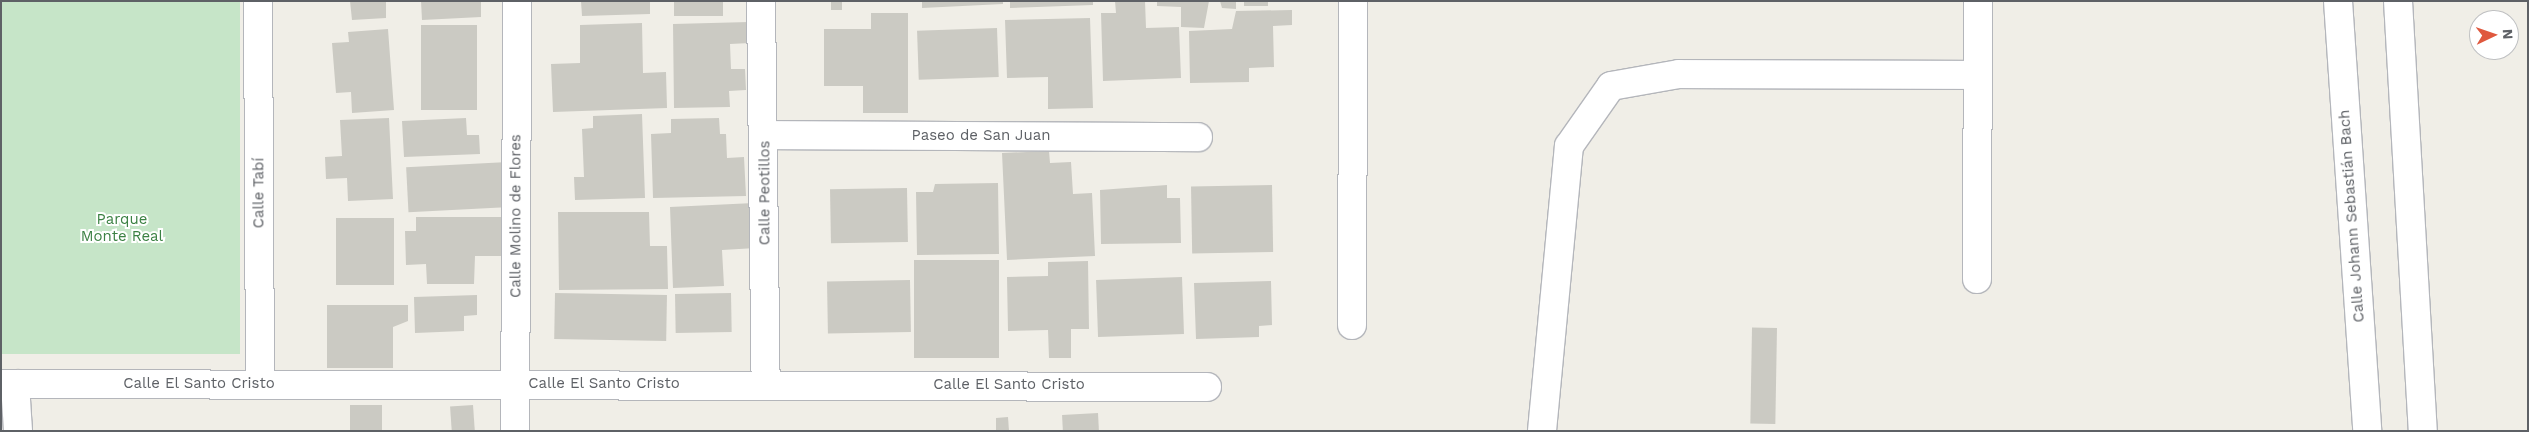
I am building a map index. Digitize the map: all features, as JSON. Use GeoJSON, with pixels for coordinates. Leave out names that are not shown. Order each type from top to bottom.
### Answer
{"type":"FeatureCollection","features":[{"type":"Feature","properties":{"kind":"street","name":"Calle Tabí"},"geometry":{"type":"LineString","coordinates":[[258,1],[260,384]]}},
{"type":"Feature","properties":{"kind":"street","name":"Calle Molino de Flores"},"geometry":{"type":"LineString","coordinates":[[515,431],[517,1]]}},
{"type":"Feature","properties":{"kind":"street","name":"Calle Peotillos"},"geometry":{"type":"LineString","coordinates":[[761,1],[766,384]]}},
{"type":"Feature","properties":{"kind":"street"},"geometry":{"type":"LineString","coordinates":[[1352,325],[1353,1]]}},
{"type":"Feature","properties":{"kind":"street"},"geometry":{"type":"LineString","coordinates":[[1977,279],[1978,1]]}},
{"type":"Feature","properties":{"kind":"street","name":"Calle Johann Sebastián Bach"},"geometry":{"type":"LineString","coordinates":[[2338,1],[2367,431]]}},
{"type":"Feature","properties":{"kind":"street"},"geometry":{"type":"LineString","coordinates":[[2398,1],[2423,431]]}},
{"type":"Feature","properties":{"kind":"street"},"geometry":{"type":"LineString","coordinates":[[1542,431],[1569,146],[1611,86],[1679,74],[1978,75]]}},
{"type":"Feature","properties":{"kind":"street","name":"Paseo de San Juan"},"geometry":{"type":"LineString","coordinates":[[764,135],[1198,137]]}},
{"type":"Feature","properties":{"kind":"street","name":"Calle El Santo Cristo"},"geometry":{"type":"LineString","coordinates":[[8,384],[1207,386]]}},
{"type":"Feature","properties":{"kind":"street"},"geometry":{"type":"LineString","coordinates":[[8,384],[18,431]]}},
{"type":"Feature","properties":{"kind":"green space","name":"Parque Monte Real"},"geometry":{"type":"Polygon","coordinates":[[[1,1],[240,1],[240,354],[1,354],[1,1]]]}},
{"type":"Feature","properties":{"kind":"building"},"geometry":{"type":"Polygon","coordinates":[[[350,1],[386,1],[386,18],[352,20],[350,1]]]}},
{"type":"Feature","properties":{"kind":"building"},"geometry":{"type":"Polygon","coordinates":[[[421,1],[481,1],[481,17],[422,20],[421,1]]]}},
{"type":"Feature","properties":{"kind":"building"},"geometry":{"type":"Polygon","coordinates":[[[581,1],[650,1],[650,14],[582,16],[581,1]]]}},
{"type":"Feature","properties":{"kind":"building"},"geometry":{"type":"Polygon","coordinates":[[[674,1],[723,1],[723,16],[674,16],[674,1]]]}},
{"type":"Feature","properties":{"kind":"building"},"geometry":{"type":"Polygon","coordinates":[[[831,1],[842,1],[842,10],[831,10],[831,1]]]}},
{"type":"Feature","properties":{"kind":"building"},"geometry":{"type":"Polygon","coordinates":[[[922,1],[1003,1],[1003,4],[922,8],[922,1]]]}},
{"type":"Feature","properties":{"kind":"building"},"geometry":{"type":"Polygon","coordinates":[[[1010,1],[1093,1],[1093,5],[1010,8],[1010,1]]]}},
{"type":"Feature","properties":{"kind":"building"},"geometry":{"type":"Polygon","coordinates":[[[1115,1],[1145,1],[1146,28],[1179,27],[1181,78],[1103,81],[1101,13],[1116,13],[1115,1]]]}},
{"type":"Feature","properties":{"kind":"building"},"geometry":{"type":"Polygon","coordinates":[[[1157,1],[1209,1],[1204,28],[1181,27],[1181,7],[1157,6],[1157,1]]]}},
{"type":"Feature","properties":{"kind":"building"},"geometry":{"type":"Polygon","coordinates":[[[1220,1],[1236,1],[1236,9],[1222,8],[1220,1]]]}},
{"type":"Feature","properties":{"kind":"building"},"geometry":{"type":"Polygon","coordinates":[[[1244,1],[1268,1],[1268,6],[1244,6],[1244,1]]]}},
{"type":"Feature","properties":{"kind":"building"},"geometry":{"type":"Polygon","coordinates":[[[1292,10],[1292,25],[1273,26],[1274,67],[1249,68],[1249,82],[1190,83],[1189,31],[1232,29],[1236,11],[1292,10]]]}},
{"type":"Feature","properties":{"kind":"building"},"geometry":{"type":"Polygon","coordinates":[[[871,13],[908,13],[908,113],[863,113],[863,86],[824,86],[824,29],[871,29],[871,13]]]}},
{"type":"Feature","properties":{"kind":"building"},"geometry":{"type":"Polygon","coordinates":[[[1090,18],[1093,108],[1048,109],[1048,77],[1007,78],[1005,20],[1090,18]]]}},
{"type":"Feature","properties":{"kind":"building"},"geometry":{"type":"Polygon","coordinates":[[[749,22],[750,43],[730,44],[731,69],[745,69],[746,90],[729,91],[730,107],[674,108],[673,24],[749,22]]]}},
{"type":"Feature","properties":{"kind":"building"},"geometry":{"type":"Polygon","coordinates":[[[642,23],[643,73],[666,72],[667,108],[553,112],[551,64],[580,63],[580,25],[642,23]]]}},
{"type":"Feature","properties":{"kind":"building"},"geometry":{"type":"Polygon","coordinates":[[[421,25],[477,25],[477,110],[421,110],[421,25]]]}},
{"type":"Feature","properties":{"kind":"building"},"geometry":{"type":"Polygon","coordinates":[[[997,28],[999,77],[919,80],[917,31],[997,28]]]}},
{"type":"Feature","properties":{"kind":"building"},"geometry":{"type":"Polygon","coordinates":[[[388,29],[394,110],[352,113],[351,92],[336,93],[332,43],[349,42],[348,32],[388,29]]]}},
{"type":"Feature","properties":{"kind":"building"},"geometry":{"type":"Polygon","coordinates":[[[642,114],[645,198],[575,200],[574,177],[584,177],[582,129],[593,128],[593,116],[642,114]]]}},
{"type":"Feature","properties":{"kind":"building"},"geometry":{"type":"Polygon","coordinates":[[[389,118],[393,199],[348,201],[347,178],[326,179],[325,157],[342,156],[340,120],[389,118]]]}},
{"type":"Feature","properties":{"kind":"building"},"geometry":{"type":"Polygon","coordinates":[[[466,118],[467,135],[479,135],[480,154],[404,157],[402,121],[466,118]]]}},
{"type":"Feature","properties":{"kind":"building"},"geometry":{"type":"Polygon","coordinates":[[[719,118],[720,134],[726,134],[727,158],[744,157],[746,196],[653,198],[651,134],[671,133],[671,119],[719,118]]]}},
{"type":"Feature","properties":{"kind":"building"},"geometry":{"type":"Polygon","coordinates":[[[1049,151],[1050,163],[1071,162],[1073,194],[1092,193],[1095,256],[1007,260],[1002,153],[1049,151]]]}},
{"type":"Feature","properties":{"kind":"building"},"geometry":{"type":"Polygon","coordinates":[[[508,162],[510,207],[408,212],[406,167],[508,162]]]}},
{"type":"Feature","properties":{"kind":"building"},"geometry":{"type":"Polygon","coordinates":[[[998,183],[999,254],[917,255],[916,192],[933,192],[935,184],[998,183]]]}},
{"type":"Feature","properties":{"kind":"building"},"geometry":{"type":"Polygon","coordinates":[[[1167,185],[1167,198],[1180,198],[1181,243],[1101,244],[1100,190],[1167,185]]]}},
{"type":"Feature","properties":{"kind":"building"},"geometry":{"type":"Polygon","coordinates":[[[1272,185],[1273,252],[1192,253],[1191,186],[1272,185]]]}},
{"type":"Feature","properties":{"kind":"building"},"geometry":{"type":"Polygon","coordinates":[[[907,188],[908,242],[831,243],[830,189],[907,188]]]}},
{"type":"Feature","properties":{"kind":"building"},"geometry":{"type":"Polygon","coordinates":[[[754,203],[756,248],[722,250],[724,286],[673,288],[670,207],[754,203]]]}},
{"type":"Feature","properties":{"kind":"building"},"geometry":{"type":"Polygon","coordinates":[[[558,212],[649,212],[650,246],[667,246],[668,289],[559,290],[558,212]]]}},
{"type":"Feature","properties":{"kind":"building"},"geometry":{"type":"Polygon","coordinates":[[[416,217],[508,217],[508,256],[475,256],[474,284],[427,284],[426,264],[406,265],[405,231],[416,231],[416,217]]]}},
{"type":"Feature","properties":{"kind":"building"},"geometry":{"type":"Polygon","coordinates":[[[336,218],[394,218],[394,285],[336,285],[336,218]]]}},
{"type":"Feature","properties":{"kind":"building"},"geometry":{"type":"Polygon","coordinates":[[[914,260],[999,260],[999,358],[914,358],[914,260]]]}},
{"type":"Feature","properties":{"kind":"building"},"geometry":{"type":"Polygon","coordinates":[[[1088,261],[1089,329],[1071,329],[1071,358],[1049,358],[1048,330],[1008,331],[1007,277],[1048,276],[1048,262],[1088,261]]]}},
{"type":"Feature","properties":{"kind":"building"},"geometry":{"type":"Polygon","coordinates":[[[1182,277],[1184,334],[1098,337],[1096,280],[1182,277]]]}},
{"type":"Feature","properties":{"kind":"building"},"geometry":{"type":"Polygon","coordinates":[[[910,280],[911,332],[828,333],[827,281],[910,280]]]}},
{"type":"Feature","properties":{"kind":"building"},"geometry":{"type":"Polygon","coordinates":[[[1271,281],[1272,325],[1259,326],[1259,337],[1196,339],[1194,283],[1271,281]]]}},
{"type":"Feature","properties":{"kind":"building"},"geometry":{"type":"Polygon","coordinates":[[[555,293],[667,295],[666,341],[554,339],[555,293]]]}},
{"type":"Feature","properties":{"kind":"building"},"geometry":{"type":"Polygon","coordinates":[[[731,293],[732,332],[676,333],[675,294],[731,293]]]}},
{"type":"Feature","properties":{"kind":"building"},"geometry":{"type":"Polygon","coordinates":[[[477,295],[477,315],[464,316],[464,331],[415,333],[414,297],[477,295]]]}},
{"type":"Feature","properties":{"kind":"building"},"geometry":{"type":"Polygon","coordinates":[[[327,305],[408,305],[408,321],[393,327],[393,368],[327,368],[327,305]]]}},
{"type":"Feature","properties":{"kind":"building"},"geometry":{"type":"Polygon","coordinates":[[[1752,328],[1777,328],[1775,424],[1750,424],[1752,328]]]}},
{"type":"Feature","properties":{"kind":"building"},"geometry":{"type":"Polygon","coordinates":[[[350,405],[382,405],[382,431],[350,431],[350,405]]]}},
{"type":"Feature","properties":{"kind":"building"},"geometry":{"type":"Polygon","coordinates":[[[473,405],[475,431],[452,431],[450,407],[473,405]]]}},
{"type":"Feature","properties":{"kind":"building"},"geometry":{"type":"Polygon","coordinates":[[[1098,413],[1099,431],[1063,431],[1062,415],[1098,413]]]}},
{"type":"Feature","properties":{"kind":"building"},"geometry":{"type":"Polygon","coordinates":[[[1008,417],[1009,431],[996,431],[996,418],[1008,417]]]}}]}
